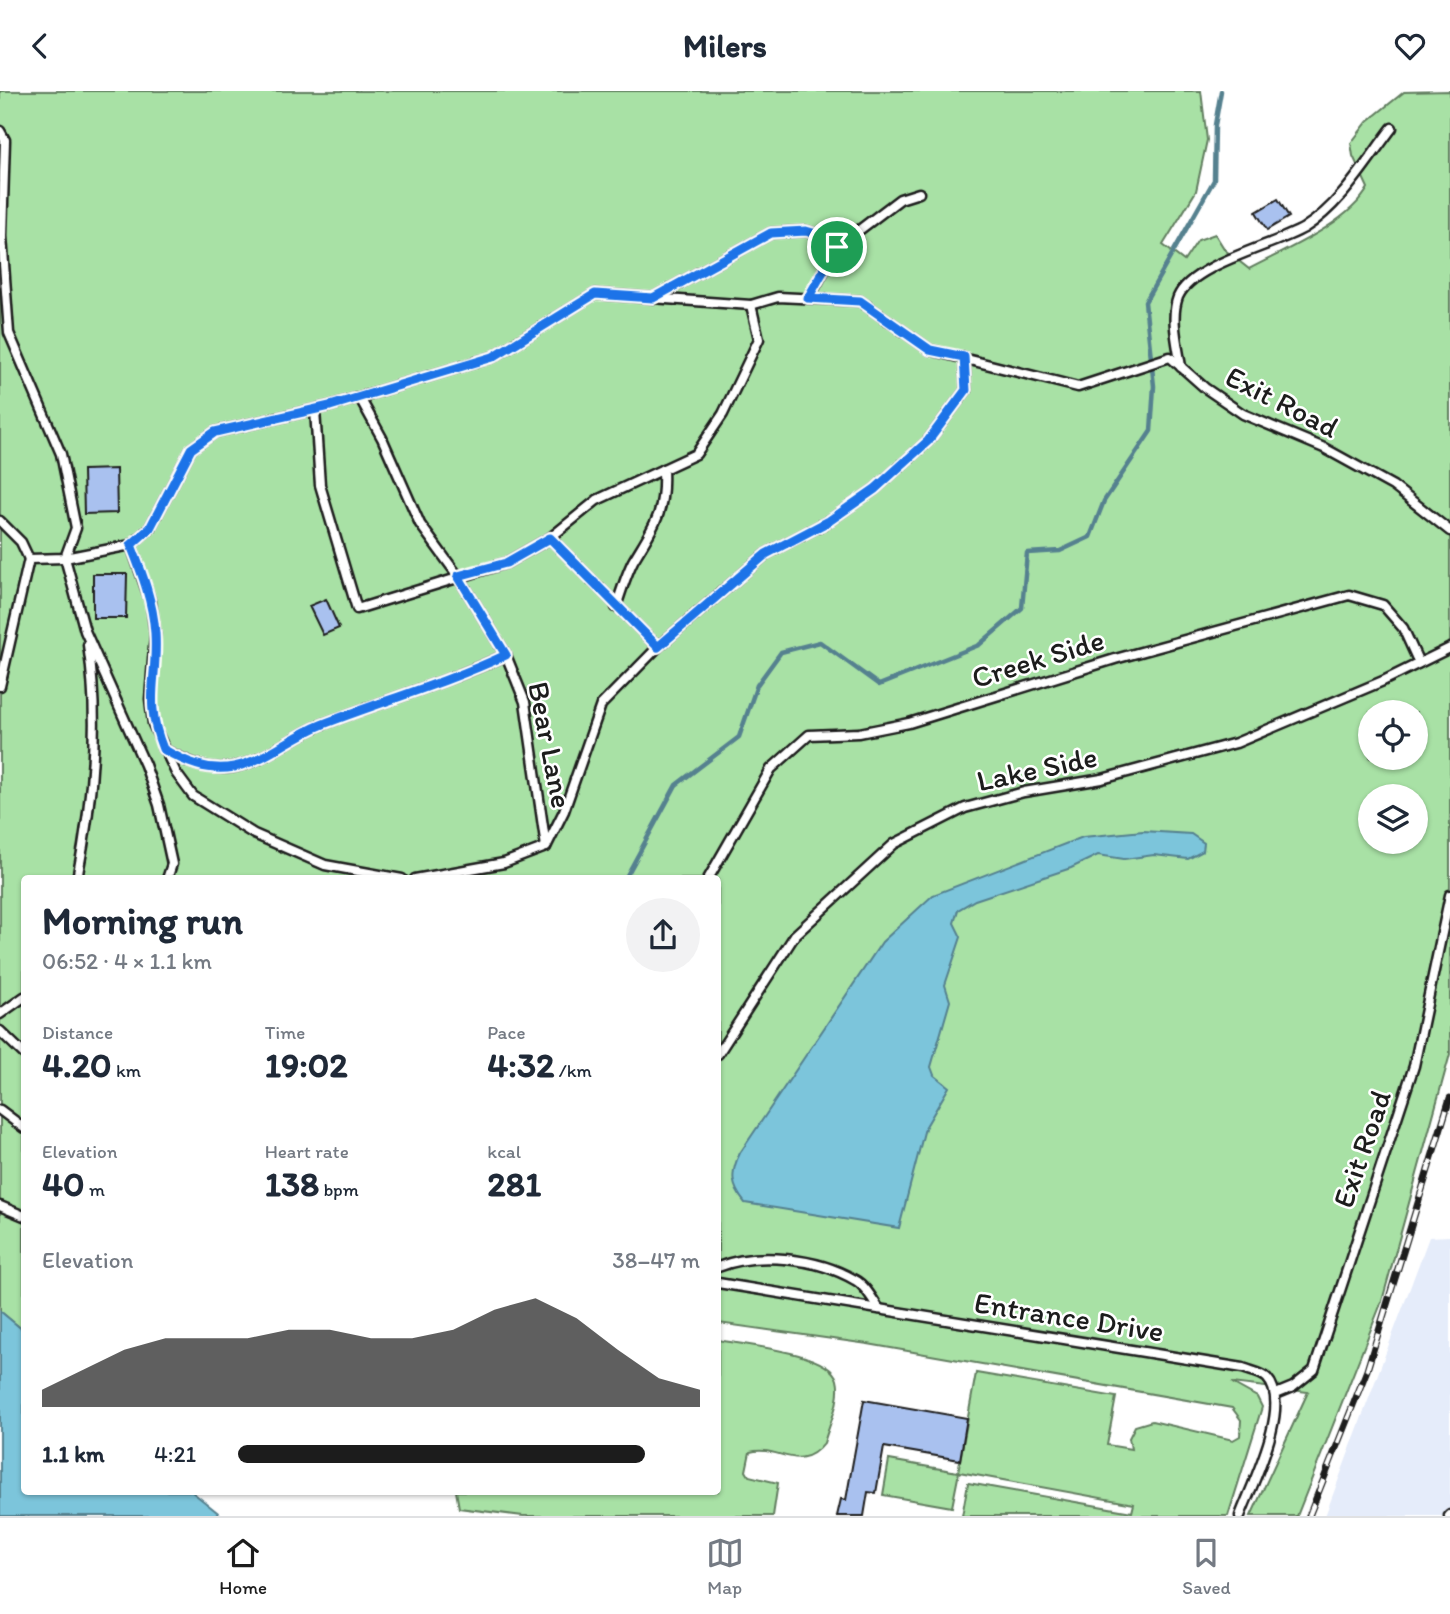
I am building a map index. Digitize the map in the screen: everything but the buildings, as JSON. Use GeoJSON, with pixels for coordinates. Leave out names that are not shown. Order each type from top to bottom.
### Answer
{"type":"FeatureCollection","features":[{"type":"Feature","properties":{"kind":"lane"},"geometry":{"type":"LineString","coordinates":[[1181,367],[1175,310],[1185,287],[1231,258],[1304,227],[1330,208],[1392,128]]}},
{"type":"Feature","properties":{"kind":"lane"},"geometry":{"type":"LineString","coordinates":[[0,131],[5,141],[2,236],[9,333]]}},
{"type":"Feature","properties":{"kind":"lane"},"geometry":{"type":"LineString","coordinates":[[808,298],[837,247],[900,199],[919,193]]}},
{"type":"Feature","properties":{"kind":"lane"},"geometry":{"type":"LineString","coordinates":[[653,298],[771,233],[806,231],[829,238],[837,247]]}},
{"type":"Feature","properties":{"kind":"lane","name":"Exit Road"},"geometry":{"type":"LineString","coordinates":[[131,545],[150,528],[191,449],[215,432],[360,398],[493,357],[595,294],[751,306],[778,297],[860,301],[930,350],[1078,387],[1170,357],[1205,388],[1243,414],[1324,448],[1393,486],[1450,530]]}},
{"type":"Feature","properties":{"kind":"lane"},"geometry":{"type":"LineString","coordinates":[[315,410],[320,485],[357,609],[506,563],[550,538],[597,500],[695,454],[723,414],[759,339],[751,306]]}},
{"type":"Feature","properties":{"kind":"lane"},"geometry":{"type":"LineString","coordinates":[[0,320],[9,333],[61,454],[76,528],[65,558],[85,631],[93,678],[94,706],[87,831],[78,875]]}},
{"type":"Feature","properties":{"kind":"lane"},"geometry":{"type":"LineString","coordinates":[[437,875],[504,863],[546,847],[564,811],[601,705],[658,647],[766,554],[829,521],[875,489],[928,441],[966,390],[964,357]]}},
{"type":"Feature","properties":{"kind":"lane","name":"Bear Lane"},"geometry":{"type":"LineString","coordinates":[[360,398],[382,438],[421,524],[458,576],[506,655],[525,702],[546,847]]}},
{"type":"Feature","properties":{"kind":"lane"},"geometry":{"type":"LineString","coordinates":[[616,607],[632,563],[656,527],[664,496],[663,469]]}},
{"type":"Feature","properties":{"kind":"lane"},"geometry":{"type":"LineString","coordinates":[[0,521],[21,542],[29,559],[0,686]]}},
{"type":"Feature","properties":{"kind":"lane"},"geometry":{"type":"LineString","coordinates":[[550,538],[658,647]]}},
{"type":"Feature","properties":{"kind":"lane"},"geometry":{"type":"LineString","coordinates":[[29,559],[65,558],[131,545],[151,603],[155,634],[150,699],[153,724],[163,749],[193,796],[254,834],[325,865],[380,875]]}},
{"type":"Feature","properties":{"kind":"lane","name":"Creek Side"},"geometry":{"type":"LineString","coordinates":[[710,875],[771,769],[809,735],[859,733],[909,723],[1115,659],[1349,595],[1383,605],[1403,628],[1419,663]]}},
{"type":"Feature","properties":{"kind":"lane"},"geometry":{"type":"LineString","coordinates":[[85,631],[145,765],[159,805],[173,864],[169,875]]}},
{"type":"Feature","properties":{"kind":"lane","name":"Lake Side"},"geometry":{"type":"LineString","coordinates":[[721,1049],[795,936],[894,844],[965,808],[1024,792],[1102,779],[1236,743],[1450,648]]}},
{"type":"Feature","properties":{"kind":"lane"},"geometry":{"type":"LineString","coordinates":[[163,749],[184,761],[207,767],[232,767],[255,761],[321,725],[506,655]]}},
{"type":"Feature","properties":{"kind":"lane","name":"Exit Road"},"geometry":{"type":"LineString","coordinates":[[1276,1394],[1293,1387],[1314,1370],[1414,1066],[1450,895]]}},
{"type":"Feature","properties":{"kind":"lane"},"geometry":{"type":"LineString","coordinates":[[0,1014],[21,999]]}},
{"type":"Feature","properties":{"kind":"lane"},"geometry":{"type":"LineString","coordinates":[[0,1031],[3,1037],[21,1052]]}},
{"type":"Feature","properties":{"kind":"lane"},"geometry":{"type":"LineString","coordinates":[[0,1110],[21,1126]]}},
{"type":"Feature","properties":{"kind":"lane"},"geometry":{"type":"LineString","coordinates":[[0,1206],[21,1215]]}},
{"type":"Feature","properties":{"kind":"lane"},"geometry":{"type":"LineString","coordinates":[[721,1266],[734,1260],[771,1258],[825,1267],[858,1281],[879,1309]]}},
{"type":"Feature","properties":{"kind":"lane","name":"Entrance Drive"},"geometry":{"type":"LineString","coordinates":[[721,1283],[1243,1368],[1266,1376],[1276,1394]]}},
{"type":"Feature","properties":{"kind":"lane"},"geometry":{"type":"LineString","coordinates":[[1240,1516],[1273,1426],[1276,1394]]}},
{"type":"Feature","properties":{"kind":"shaded area"},"geometry":{"type":"Polygon","coordinates":[[[1450,1236],[1450,1516],[1325,1516],[1429,1237],[1450,1236]]]}},
{"type":"Feature","properties":{"kind":"green space"},"geometry":{"type":"Polygon","coordinates":[[[0,91],[1201,91],[1207,140],[1196,191],[1163,245],[1184,261],[1198,240],[1215,234],[1225,250],[1249,269],[1315,235],[1359,201],[1368,188],[1353,156],[1351,143],[1368,121],[1404,92],[1450,91],[1450,1054],[1382,1301],[1297,1516],[1251,1516],[1308,1392],[1232,1383],[1257,1397],[1262,1407],[1228,1516],[962,1516],[968,1483],[1132,1512],[1134,1504],[959,1472],[952,1507],[883,1495],[889,1460],[958,1472],[976,1373],[1116,1397],[1107,1445],[1131,1449],[1129,1438],[1135,1426],[1152,1421],[1233,1440],[1240,1436],[1241,1420],[1232,1408],[868,1344],[721,1323],[721,875],[21,875],[21,1328],[0,1311],[0,91]]]}},
{"type":"Feature","properties":{"kind":"green space"},"geometry":{"type":"Polygon","coordinates":[[[721,1340],[803,1356],[831,1370],[837,1380],[838,1395],[834,1412],[824,1443],[815,1452],[797,1458],[770,1452],[750,1452],[746,1471],[749,1476],[778,1483],[773,1516],[523,1516],[459,1508],[457,1495],[721,1495],[721,1340]]]}},
{"type":"Feature","properties":{"kind":"water"},"geometry":{"type":"Polygon","coordinates":[[[1143,831],[1191,834],[1204,843],[1203,851],[1188,859],[1154,855],[1124,859],[1098,855],[1071,868],[975,900],[958,910],[954,923],[961,937],[945,985],[950,1001],[931,1067],[934,1075],[949,1087],[925,1128],[899,1228],[745,1203],[737,1191],[733,1173],[740,1153],[882,942],[933,895],[1083,837],[1143,831]]]}},
{"type":"Feature","properties":{"kind":"water"},"geometry":{"type":"Polygon","coordinates":[[[0,1311],[21,1328],[21,1495],[196,1495],[222,1516],[0,1516],[0,1311]]]}},
{"type":"Feature","properties":{"kind":"waterway"},"geometry":{"type":"LineString","coordinates":[[627,875],[676,785],[739,737],[757,685],[781,652],[820,642],[879,685],[979,645],[1022,608],[1027,553],[1060,551],[1090,537],[1104,501],[1151,431],[1154,386],[1145,302],[1214,180],[1215,125],[1221,91]]}},
{"type":"Feature","properties":{"kind":"railway"},"geometry":{"type":"LineString","coordinates":[[1309,1516],[1367,1370],[1450,1098]]}},
{"type":"Feature","properties":{"kind":"route"},"geometry":{"type":"LineString","coordinates":[[806,231],[829,238],[837,247],[808,298],[860,301],[930,350],[964,357],[966,390],[928,441],[875,489],[829,521],[766,554],[658,647],[550,538],[506,563],[458,576],[506,655],[477,669],[321,725],[255,761],[232,767],[207,767],[184,761],[163,749],[153,724],[150,699],[155,634],[151,603],[131,545],[150,528],[191,449],[215,432],[330,406],[493,357],[595,294],[653,298],[771,233],[806,231]]}}]}
